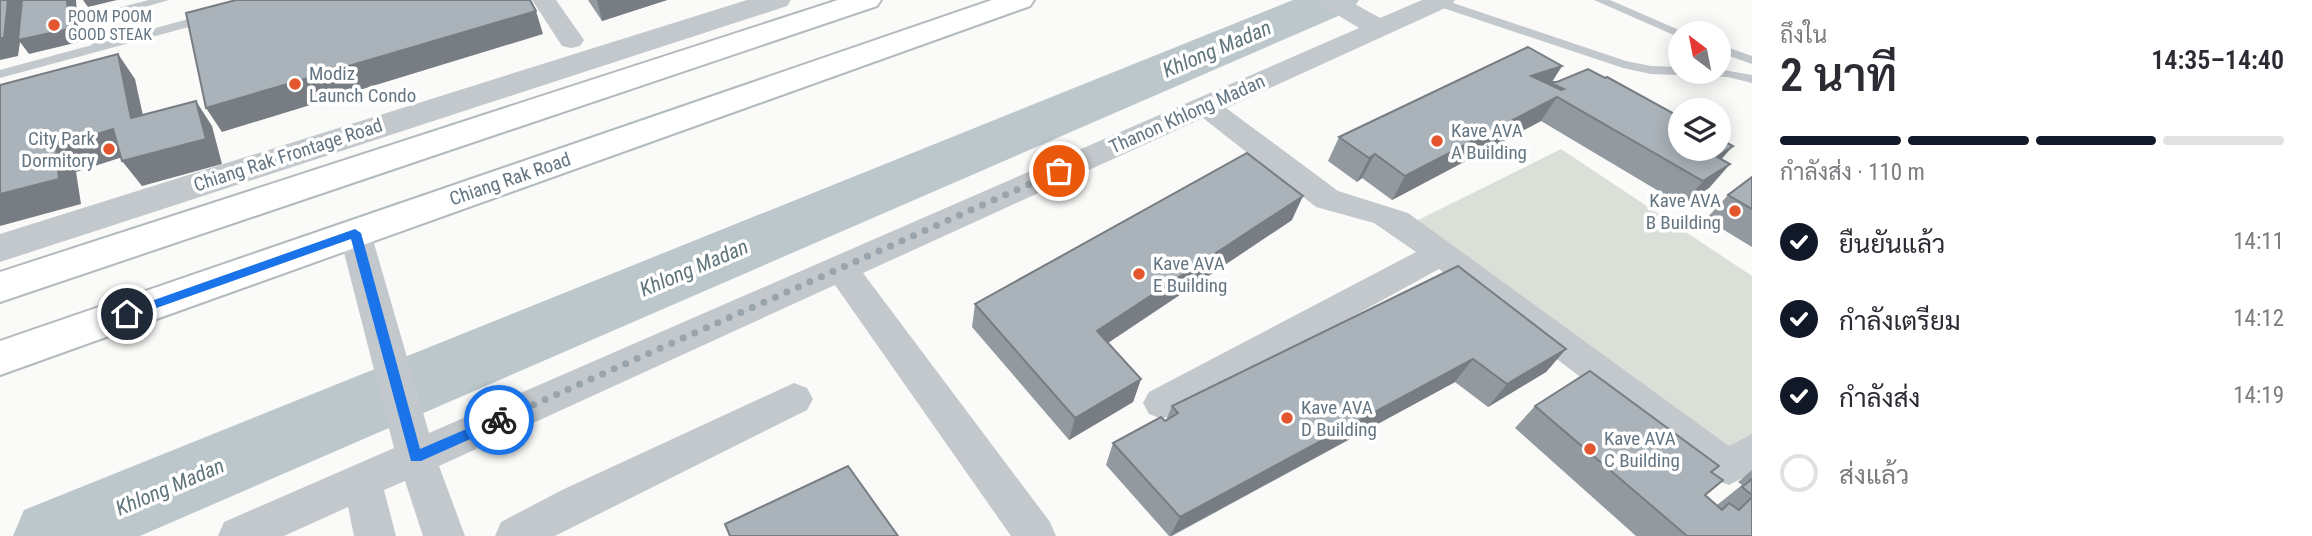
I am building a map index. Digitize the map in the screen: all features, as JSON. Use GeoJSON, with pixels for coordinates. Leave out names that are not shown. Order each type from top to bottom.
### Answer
{"type":"FeatureCollection","features":[{"type":"Feature","properties":{"kind":"main road"},"geometry":{"type":"LineString","coordinates":[[0,287],[867,0]]}},
{"type":"Feature","properties":{"kind":"main road","name":"Chiang Rak Road"},"geometry":{"type":"LineString","coordinates":[[0,358],[1020,0]]}},
{"type":"Feature","properties":{"kind":"main road"},"geometry":{"type":"LineString","coordinates":[[0,273],[207,219]]}},
{"type":"Feature","properties":{"kind":"street"},"geometry":{"type":"LineString","coordinates":[[544,0],[578,50]]}},
{"type":"Feature","properties":{"kind":"street","name":"Chiang Rak Frontage Road"},"geometry":{"type":"LineString","coordinates":[[0,248],[223,176],[578,50],[776,0]]}},
{"type":"Feature","properties":{"kind":"street"},"geometry":{"type":"LineString","coordinates":[[1330,0],[1372,24]]}},
{"type":"Feature","properties":{"kind":"street","name":"Thanon Khlong Madan"},"geometry":{"type":"LineString","coordinates":[[239,536],[362,482],[413,446],[841,268],[1205,106],[1372,24],[1441,1]]}},
{"type":"Feature","properties":{"kind":"street"},"geometry":{"type":"LineString","coordinates":[[1205,106],[1328,199],[1385,215],[1441,253],[1729,468],[1752,451]]}},
{"type":"Feature","properties":{"kind":"street"},"geometry":{"type":"LineString","coordinates":[[355,233],[413,446],[444,536]]}},
{"type":"Feature","properties":{"kind":"street"},"geometry":{"type":"LineString","coordinates":[[1162,403],[1441,253]]}},
{"type":"Feature","properties":{"kind":"street"},"geometry":{"type":"LineString","coordinates":[[841,268],[1035,536]]}},
{"type":"Feature","properties":{"kind":"street"},"geometry":{"type":"LineString","coordinates":[[516,536],[576,503],[794,399]]}},
{"type":"Feature","properties":{"kind":"street"},"geometry":{"type":"LineString","coordinates":[[362,482],[375,536]]}},
{"type":"Feature","properties":{"kind":"lane"},"geometry":{"type":"LineString","coordinates":[[98,48],[97,17],[163,0]]}},
{"type":"Feature","properties":{"kind":"lane"},"geometry":{"type":"LineString","coordinates":[[1600,0],[1668,28]]}},
{"type":"Feature","properties":{"kind":"lane"},"geometry":{"type":"LineString","coordinates":[[1441,1],[1623,64],[1668,71]]}},
{"type":"Feature","properties":{"kind":"lane"},"geometry":{"type":"LineString","coordinates":[[0,74],[219,15]]}},
{"type":"Feature","properties":{"kind":"lane"},"geometry":{"type":"LineString","coordinates":[[1731,53],[1752,60]]}},
{"type":"Feature","properties":{"kind":"lane"},"geometry":{"type":"LineString","coordinates":[[1731,75],[1752,79]]}},
{"type":"Feature","properties":{"kind":"lane"},"geometry":{"type":"LineString","coordinates":[[0,236],[220,167],[223,176]]}},
{"type":"Feature","properties":{"kind":"shaded area"},"geometry":{"type":"Polygon","coordinates":[[[1561,149],[1752,276],[1752,438],[1712,467],[1404,227],[1561,149]]]}},
{"type":"Feature","properties":{"kind":"building"},"geometry":{"type":"Polygon","coordinates":[[[0,0],[8,0],[4,38],[0,38],[0,0]]]}},
{"type":"Feature","properties":{"kind":"building"},"geometry":{"type":"Polygon","coordinates":[[[22,0],[67,0],[69,29],[18,40],[22,0]]]}},
{"type":"Feature","properties":{"kind":"building","name":"Modiz Launch Condo"},"geometry":{"type":"Polygon","coordinates":[[[236,0],[530,0],[536,11],[206,108],[186,13],[236,0]]]}},
{"type":"Feature","properties":{"kind":"building"},"geometry":{"type":"Polygon","coordinates":[[[1528,47],[1562,66],[1531,76],[1561,90],[1564,89],[1549,82],[1557,82],[1588,69],[1668,110],[1668,161],[1557,97],[1405,176],[1375,154],[1369,158],[1339,137],[1528,47]]]}},
{"type":"Feature","properties":{"kind":"building"},"geometry":{"type":"Polygon","coordinates":[[[118,54],[131,118],[196,101],[206,139],[122,161],[113,129],[56,147],[59,179],[0,194],[0,85],[118,54]]]}},
{"type":"Feature","properties":{"kind":"building","name":"Kave AVA E Building"},"geometry":{"type":"Polygon","coordinates":[[[1247,153],[1303,196],[1097,331],[1141,379],[1075,418],[975,304],[1247,153]]]}},
{"type":"Feature","properties":{"kind":"building"},"geometry":{"type":"Polygon","coordinates":[[[1668,161],[1724,161],[1730,164],[1703,181],[1668,161]]]}},
{"type":"Feature","properties":{"kind":"building"},"geometry":{"type":"Polygon","coordinates":[[[1752,177],[1752,209],[1728,195],[1752,177]]]}},
{"type":"Feature","properties":{"kind":"building","name":"Kave AVA D Building"},"geometry":{"type":"Polygon","coordinates":[[[1458,266],[1566,349],[1507,384],[1473,359],[1180,517],[1113,443],[1161,417],[1165,421],[1178,413],[1172,406],[1458,266]]]}},
{"type":"Feature","properties":{"kind":"building"},"geometry":{"type":"Polygon","coordinates":[[[1590,371],[1719,466],[1711,472],[1723,480],[1705,495],[1722,510],[1729,503],[1739,510],[1752,497],[1752,536],[1687,536],[1535,406],[1590,371]]]}},
{"type":"Feature","properties":{"kind":"building"},"geometry":{"type":"Polygon","coordinates":[[[848,466],[898,536],[730,536],[725,524],[848,466]]]}},
{"type":"Feature","properties":{"kind":"building"},"geometry":{"type":"Polygon","coordinates":[[[1752,479],[1752,495],[1742,487],[1752,479]]]}},
{"type":"Feature","properties":{"kind":"waterway","name":"Khlong Madan"},"geometry":{"type":"LineString","coordinates":[[52,536],[1335,0]]}},
{"type":"Feature","properties":{"kind":"way so far"},"geometry":{"type":"LineString","coordinates":[[499,420],[1059,171]]}},
{"type":"Feature","properties":{"kind":"place","name":"POOM POOM GOOD STEAK"},"geometry":{"type":"Point","coordinates":[54,25]}},
{"type":"Feature","properties":{"kind":"place","name":"Modiz Launch Condo"},"geometry":{"type":"Point","coordinates":[295,84]}},
{"type":"Feature","properties":{"kind":"place","name":"Kave AVA A Building"},"geometry":{"type":"Point","coordinates":[1437,141]}},
{"type":"Feature","properties":{"kind":"place","name":"City Park Dormitory"},"geometry":{"type":"Point","coordinates":[109,149]}},
{"type":"Feature","properties":{"kind":"place","name":"Kave AVA B Building"},"geometry":{"type":"Point","coordinates":[1735,211]}},
{"type":"Feature","properties":{"kind":"place","name":"Kave AVA E Building"},"geometry":{"type":"Point","coordinates":[1139,274]}},
{"type":"Feature","properties":{"kind":"place","name":"Kave AVA D Building"},"geometry":{"type":"Point","coordinates":[1287,418]}},
{"type":"Feature","properties":{"kind":"place","name":"Kave AVA C Building"},"geometry":{"type":"Point","coordinates":[1590,449]}},
{"type":"Feature","properties":{"kind":"route"},"geometry":{"type":"LineString","coordinates":[[127,314],[355,233],[416,457],[499,420]]}}]}
